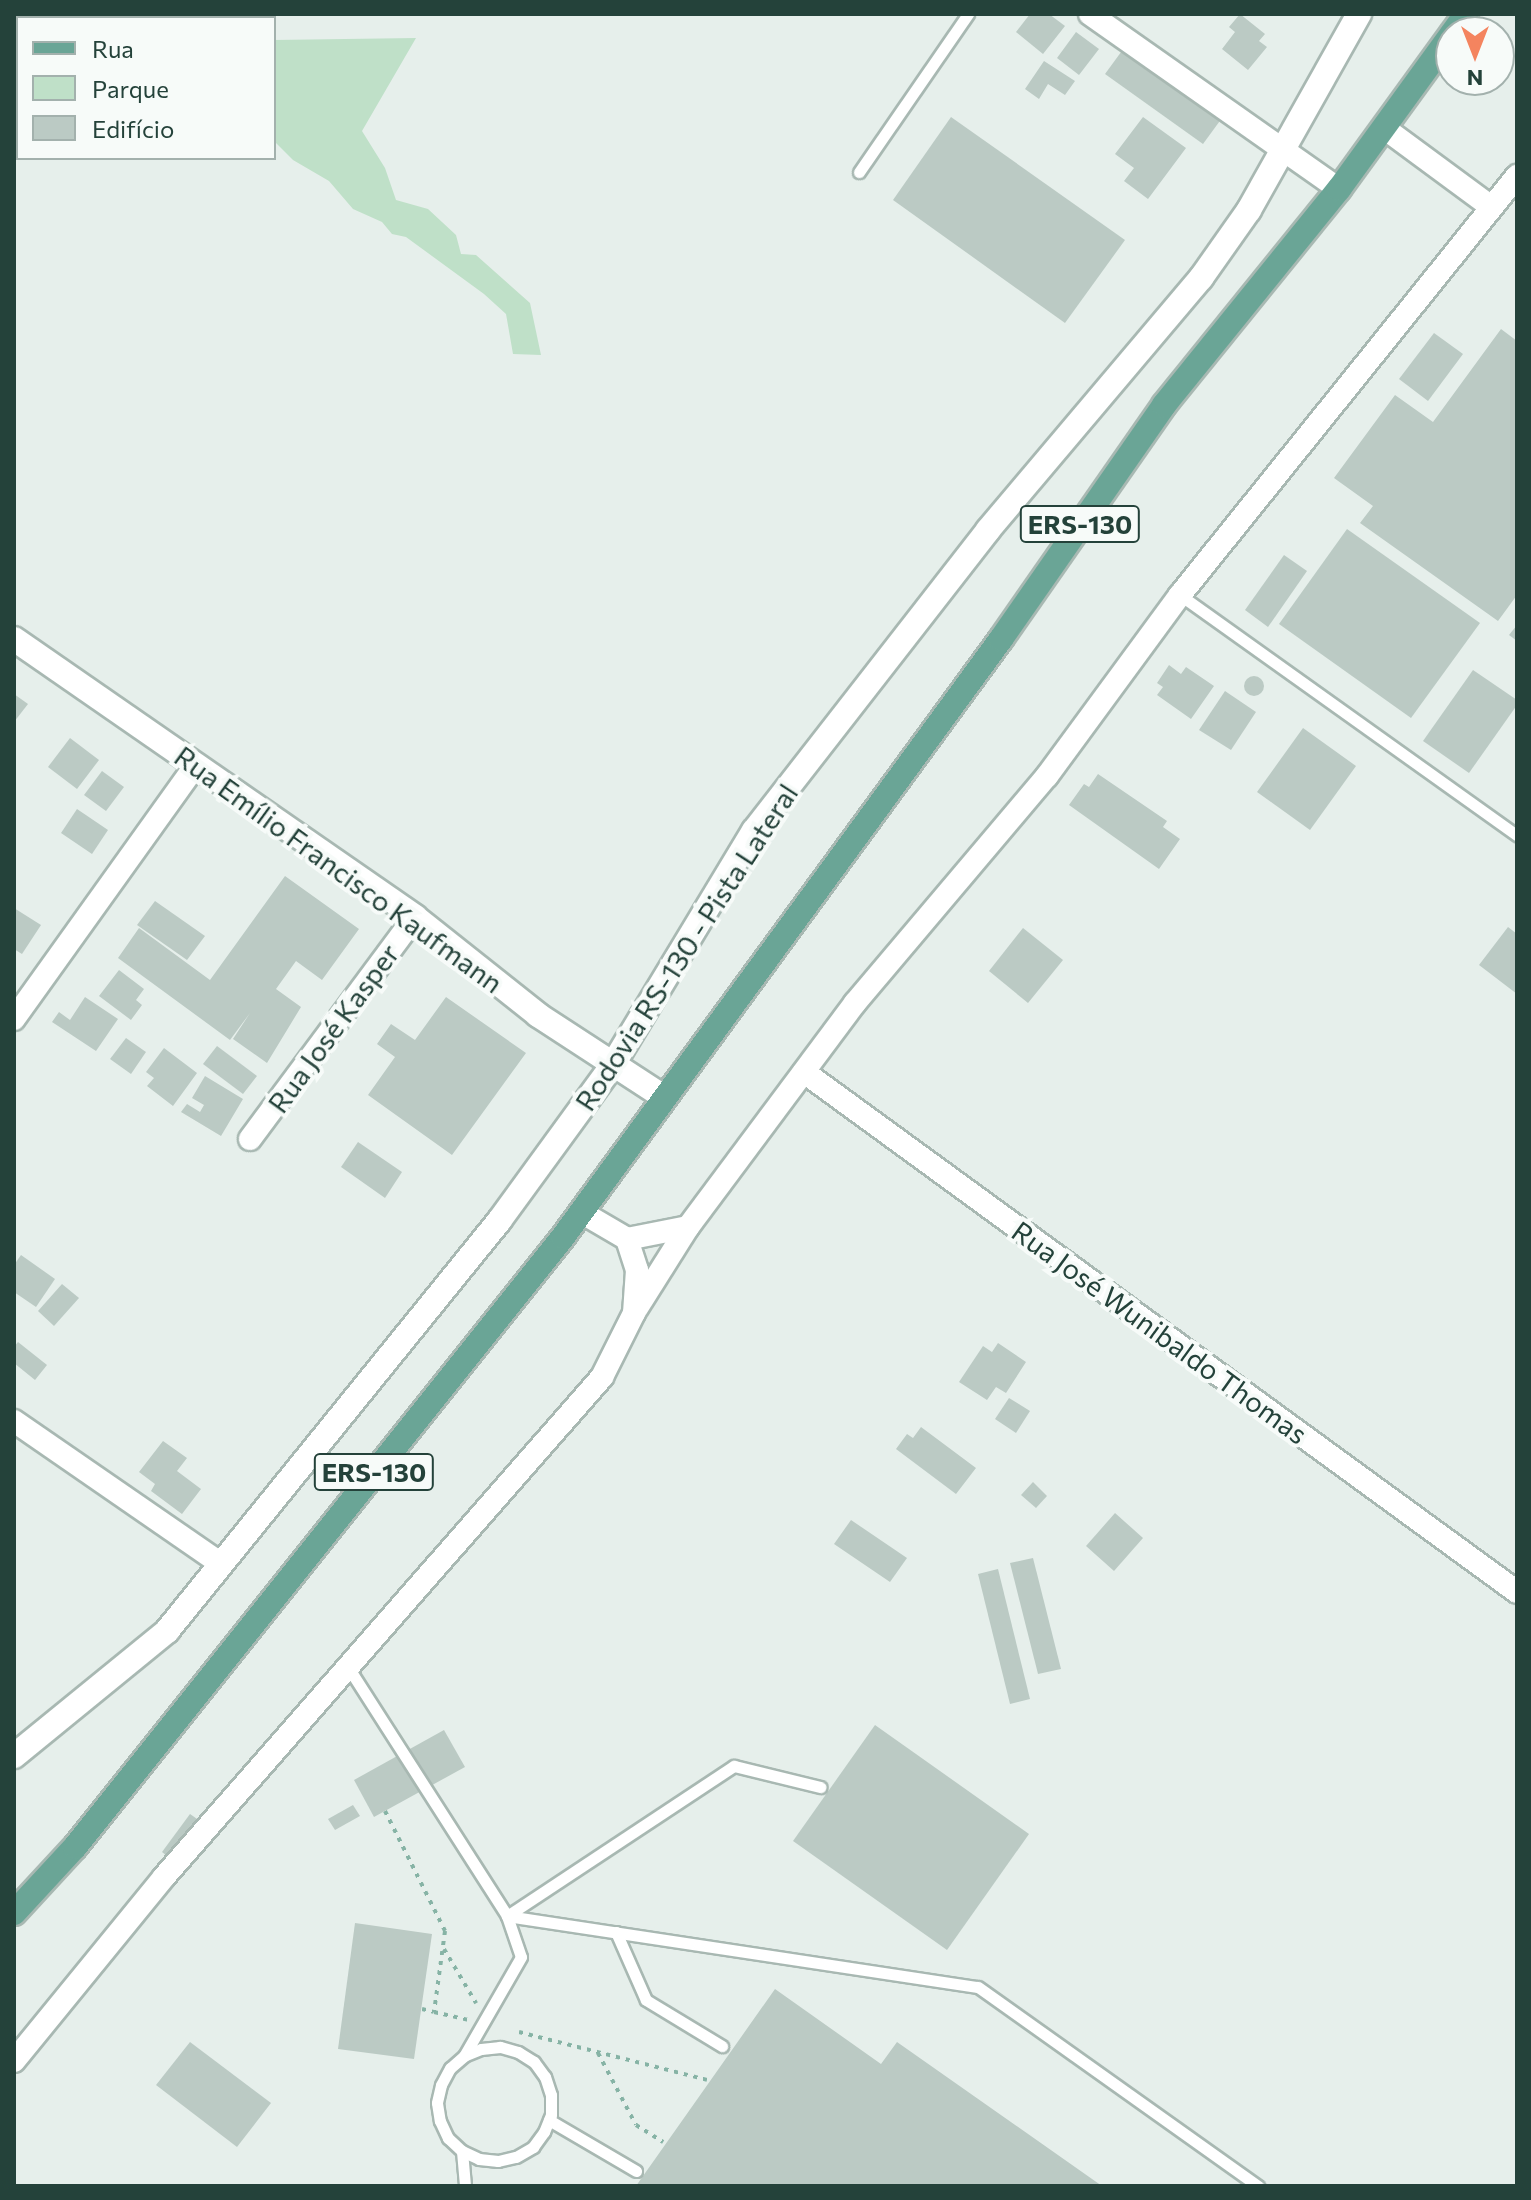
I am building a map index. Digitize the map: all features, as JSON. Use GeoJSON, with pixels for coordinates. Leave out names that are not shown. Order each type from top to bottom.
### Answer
{"type":"FeatureCollection","features":[{"type":"Feature","properties":{"kind":"main road","name":"ERS-130"},"geometry":{"type":"LineString","coordinates":[[14,1913],[75,1847],[581,1212],[1001,639],[1164,405],[1339,189],[1435,58]]}},
{"type":"Feature","properties":{"kind":"street"},"geometry":{"type":"LineString","coordinates":[[1090,14],[1339,189]]}},
{"type":"Feature","properties":{"kind":"street","name":"Rodovia RS-130 - Pista Lateral"},"geometry":{"type":"LineString","coordinates":[[14,1756],[167,1631],[499,1221],[612,1066],[754,831],[988,530],[1201,278],[1249,210],[1359,14]]}},
{"type":"Feature","properties":{"kind":"street"},"geometry":{"type":"LineString","coordinates":[[1384,128],[1491,207]]}},
{"type":"Feature","properties":{"kind":"street"},"geometry":{"type":"LineString","coordinates":[[14,2061],[164,1877],[602,1377],[634,1313],[688,1227],[855,1003],[1047,776],[1180,595],[1517,176]]}},
{"type":"Feature","properties":{"kind":"street","name":"Rua Emílio Francisco Kaufmann"},"geometry":{"type":"LineString","coordinates":[[14,639],[415,917],[538,1015],[664,1097]]}},
{"type":"Feature","properties":{"kind":"street"},"geometry":{"type":"LineString","coordinates":[[14,1019],[196,765]]}},
{"type":"Feature","properties":{"kind":"street","name":"Rua José Kasper"},"geometry":{"type":"LineString","coordinates":[[250,1139],[415,917]]}},
{"type":"Feature","properties":{"kind":"street","name":"Rua José Wunibaldo Thomas"},"geometry":{"type":"LineString","coordinates":[[804,1072],[1517,1592]]}},
{"type":"Feature","properties":{"kind":"street"},"geometry":{"type":"LineString","coordinates":[[581,1212],[627,1239],[688,1227]]}},
{"type":"Feature","properties":{"kind":"street"},"geometry":{"type":"LineString","coordinates":[[627,1239],[637,1270],[634,1313]]}},
{"type":"Feature","properties":{"kind":"street"},"geometry":{"type":"LineString","coordinates":[[14,1421],[221,1564]]}},
{"type":"Feature","properties":{"kind":"lane"},"geometry":{"type":"LineString","coordinates":[[859,172],[968,14]]}},
{"type":"Feature","properties":{"kind":"lane"},"geometry":{"type":"LineString","coordinates":[[1180,595],[1517,835]]}},
{"type":"Feature","properties":{"kind":"lane"},"geometry":{"type":"LineString","coordinates":[[348,1667],[507,1916],[521,1957],[464,2056]]}},
{"type":"Feature","properties":{"kind":"lane"},"geometry":{"type":"LineString","coordinates":[[507,1916],[734,1766],[820,1787]]}},
{"type":"Feature","properties":{"kind":"lane"},"geometry":{"type":"LineString","coordinates":[[507,1916],[978,1987],[1258,2186]]}},
{"type":"Feature","properties":{"kind":"lane"},"geometry":{"type":"LineString","coordinates":[[616,1932],[646,2000],[722,2046]]}},
{"type":"Feature","properties":{"kind":"lane"},"geometry":{"type":"LineString","coordinates":[[500,2047],[518,2052],[534,2062],[545,2077],[551,2095],[549,2120],[533,2147],[516,2157],[488,2160],[462,2151],[448,2138],[440,2121],[437,2103],[441,2085],[450,2068],[464,2056],[481,2049],[500,2047]]}},
{"type":"Feature","properties":{"kind":"lane"},"geometry":{"type":"LineString","coordinates":[[549,2120],[636,2171]]}},
{"type":"Feature","properties":{"kind":"lane"},"geometry":{"type":"LineString","coordinates":[[462,2151],[465,2186]]}},
{"type":"Feature","properties":{"kind":"path"},"geometry":{"type":"LineString","coordinates":[[443,1947],[485,2019]]}},
{"type":"Feature","properties":{"kind":"path"},"geometry":{"type":"LineString","coordinates":[[422,2009],[434,2012]]}},
{"type":"Feature","properties":{"kind":"path"},"geometry":{"type":"LineString","coordinates":[[597,2052],[636,2125],[663,2142]]}},
{"type":"Feature","properties":{"kind":"green space"},"geometry":{"type":"Polygon","coordinates":[[[416,38],[362,131],[385,168],[396,200],[428,209],[456,235],[461,254],[476,255],[530,303],[541,355],[513,354],[506,314],[484,294],[406,237],[392,234],[382,222],[353,209],[329,181],[293,160],[276,143],[276,40],[416,38]]]}},
{"type":"Feature","properties":{"kind":"building"},"geometry":{"type":"Polygon","coordinates":[[[1030,14],[1049,14],[1065,26],[1043,54],[1016,32],[1030,14]]]}},
{"type":"Feature","properties":{"kind":"building"},"geometry":{"type":"Polygon","coordinates":[[[1240,14],[1265,34],[1259,41],[1267,47],[1248,70],[1222,49],[1235,32],[1229,27],[1240,14]]]}},
{"type":"Feature","properties":{"kind":"building"},"geometry":{"type":"Polygon","coordinates":[[[1076,32],[1099,49],[1079,75],[1057,58],[1076,32]]]}},
{"type":"Feature","properties":{"kind":"building"},"geometry":{"type":"Polygon","coordinates":[[[1124,48],[1222,118],[1203,144],[1105,74],[1124,48]]]}},
{"type":"Feature","properties":{"kind":"building"},"geometry":{"type":"Polygon","coordinates":[[[1044,61],[1075,81],[1065,95],[1048,84],[1039,99],[1025,89],[1044,61]]]}},
{"type":"Feature","properties":{"kind":"building"},"geometry":{"type":"Polygon","coordinates":[[[951,117],[1125,240],[1065,323],[893,200],[951,117]]]}},
{"type":"Feature","properties":{"kind":"building"},"geometry":{"type":"Polygon","coordinates":[[[1143,117],[1186,148],[1148,199],[1124,181],[1134,168],[1115,154],[1143,117]]]}},
{"type":"Feature","properties":{"kind":"building"},"geometry":{"type":"Polygon","coordinates":[[[1501,329],[1517,341],[1517,595],[1498,621],[1360,523],[1373,506],[1334,478],[1395,395],[1433,422],[1501,329]]]}},
{"type":"Feature","properties":{"kind":"building"},"geometry":{"type":"Polygon","coordinates":[[[1434,333],[1463,354],[1428,401],[1399,379],[1434,333]]]}},
{"type":"Feature","properties":{"kind":"building"},"geometry":{"type":"Polygon","coordinates":[[[1347,529],[1480,623],[1411,718],[1279,624],[1347,529]]]}},
{"type":"Feature","properties":{"kind":"building"},"geometry":{"type":"Polygon","coordinates":[[[1284,555],[1307,571],[1268,627],[1245,610],[1284,555]]]}},
{"type":"Feature","properties":{"kind":"building"},"geometry":{"type":"Polygon","coordinates":[[[1517,625],[1517,641],[1509,635],[1517,625]]]}},
{"type":"Feature","properties":{"kind":"building"},"geometry":{"type":"Polygon","coordinates":[[[1169,665],[1181,674],[1186,667],[1214,686],[1191,719],[1157,695],[1163,687],[1157,683],[1169,665]]]}},
{"type":"Feature","properties":{"kind":"building"},"geometry":{"type":"Polygon","coordinates":[[[1473,670],[1517,700],[1517,705],[1469,773],[1423,741],[1473,670]]]}},
{"type":"Feature","properties":{"kind":"building"},"geometry":{"type":"Polygon","coordinates":[[[1254,676],[1261,679],[1264,686],[1261,693],[1254,696],[1247,693],[1244,686],[1247,679],[1254,676]]]}},
{"type":"Feature","properties":{"kind":"building"},"geometry":{"type":"Polygon","coordinates":[[[1225,691],[1256,712],[1231,750],[1199,730],[1225,691]]]}},
{"type":"Feature","properties":{"kind":"building"},"geometry":{"type":"Polygon","coordinates":[[[14,694],[28,704],[14,722],[14,694]]]}},
{"type":"Feature","properties":{"kind":"building"},"geometry":{"type":"Polygon","coordinates":[[[1303,728],[1356,766],[1310,830],[1257,792],[1303,728]]]}},
{"type":"Feature","properties":{"kind":"building"},"geometry":{"type":"Polygon","coordinates":[[[70,738],[99,760],[77,789],[48,767],[70,738]]]}},
{"type":"Feature","properties":{"kind":"building"},"geometry":{"type":"Polygon","coordinates":[[[102,771],[124,787],[106,811],[84,795],[102,771]]]}},
{"type":"Feature","properties":{"kind":"building"},"geometry":{"type":"Polygon","coordinates":[[[1098,774],[1167,821],[1163,827],[1180,839],[1159,869],[1069,805],[1084,784],[1089,787],[1098,774]]]}},
{"type":"Feature","properties":{"kind":"building"},"geometry":{"type":"Polygon","coordinates":[[[77,809],[108,830],[92,854],[61,833],[77,809]]]}},
{"type":"Feature","properties":{"kind":"building"},"geometry":{"type":"Polygon","coordinates":[[[285,876],[359,929],[322,980],[296,961],[276,989],[301,1007],[267,1063],[233,1039],[250,1013],[230,1040],[118,958],[139,928],[210,980],[285,876]]]}},
{"type":"Feature","properties":{"kind":"building"},"geometry":{"type":"Polygon","coordinates":[[[155,901],[205,936],[187,960],[137,925],[155,901]]]}},
{"type":"Feature","properties":{"kind":"building"},"geometry":{"type":"Polygon","coordinates":[[[14,908],[41,925],[22,954],[14,949],[14,908]]]}},
{"type":"Feature","properties":{"kind":"building"},"geometry":{"type":"Polygon","coordinates":[[[1508,927],[1517,934],[1517,994],[1479,965],[1508,927]]]}},
{"type":"Feature","properties":{"kind":"building"},"geometry":{"type":"Polygon","coordinates":[[[1023,928],[1063,960],[1028,1003],[989,971],[1023,928]]]}},
{"type":"Feature","properties":{"kind":"building"},"geometry":{"type":"Polygon","coordinates":[[[119,970],[144,989],[136,1000],[142,1005],[131,1020],[99,996],[119,970]]]}},
{"type":"Feature","properties":{"kind":"building"},"geometry":{"type":"Polygon","coordinates":[[[85,997],[118,1019],[96,1051],[52,1022],[59,1012],[70,1020],[85,997]]]}},
{"type":"Feature","properties":{"kind":"building"},"geometry":{"type":"Polygon","coordinates":[[[446,997],[526,1053],[452,1155],[368,1095],[395,1057],[377,1044],[391,1024],[415,1040],[446,997]]]}},
{"type":"Feature","properties":{"kind":"building"},"geometry":{"type":"Polygon","coordinates":[[[126,1038],[146,1052],[131,1074],[110,1059],[126,1038]]]}},
{"type":"Feature","properties":{"kind":"building"},"geometry":{"type":"Polygon","coordinates":[[[217,1046],[257,1076],[243,1094],[203,1064],[217,1046]]]}},
{"type":"Feature","properties":{"kind":"building"},"geometry":{"type":"Polygon","coordinates":[[[164,1048],[197,1073],[173,1106],[147,1086],[154,1078],[146,1072],[164,1048]]]}},
{"type":"Feature","properties":{"kind":"building"},"geometry":{"type":"Polygon","coordinates":[[[205,1076],[243,1099],[221,1136],[181,1112],[187,1104],[200,1112],[204,1105],[192,1098],[205,1076]]]}},
{"type":"Feature","properties":{"kind":"building"},"geometry":{"type":"Polygon","coordinates":[[[358,1142],[402,1172],[385,1198],[341,1167],[358,1142]]]}},
{"type":"Feature","properties":{"kind":"building"},"geometry":{"type":"Polygon","coordinates":[[[21,1255],[55,1279],[36,1307],[14,1292],[14,1265],[21,1255]]]}},
{"type":"Feature","properties":{"kind":"building"},"geometry":{"type":"Polygon","coordinates":[[[62,1284],[79,1298],[54,1326],[38,1311],[62,1284]]]}},
{"type":"Feature","properties":{"kind":"building"},"geometry":{"type":"Polygon","coordinates":[[[18,1342],[47,1365],[35,1380],[14,1363],[14,1347],[18,1342]]]}},
{"type":"Feature","properties":{"kind":"building"},"geometry":{"type":"Polygon","coordinates":[[[998,1343],[1026,1362],[1006,1393],[996,1387],[987,1400],[959,1382],[983,1346],[992,1352],[998,1343]]]}},
{"type":"Feature","properties":{"kind":"building"},"geometry":{"type":"Polygon","coordinates":[[[1009,1398],[1030,1411],[1016,1433],[995,1419],[1009,1398]]]}},
{"type":"Feature","properties":{"kind":"building"},"geometry":{"type":"Polygon","coordinates":[[[921,1427],[976,1468],[956,1494],[896,1449],[907,1434],[913,1438],[921,1427]]]}},
{"type":"Feature","properties":{"kind":"building"},"geometry":{"type":"Polygon","coordinates":[[[163,1441],[187,1458],[177,1471],[201,1489],[182,1514],[151,1491],[155,1484],[139,1472],[163,1441]]]}},
{"type":"Feature","properties":{"kind":"building"},"geometry":{"type":"Polygon","coordinates":[[[1033,1482],[1047,1496],[1036,1508],[1021,1495],[1033,1482]]]}},
{"type":"Feature","properties":{"kind":"building"},"geometry":{"type":"Polygon","coordinates":[[[1115,1513],[1143,1538],[1114,1571],[1086,1546],[1115,1513]]]}},
{"type":"Feature","properties":{"kind":"building"},"geometry":{"type":"Polygon","coordinates":[[[851,1520],[907,1558],[890,1582],[834,1544],[851,1520]]]}},
{"type":"Feature","properties":{"kind":"building"},"geometry":{"type":"Polygon","coordinates":[[[1033,1558],[1061,1669],[1038,1674],[1010,1563],[1033,1558]]]}},
{"type":"Feature","properties":{"kind":"building"},"geometry":{"type":"Polygon","coordinates":[[[998,1569],[1030,1699],[1010,1704],[978,1574],[998,1569]]]}},
{"type":"Feature","properties":{"kind":"building"},"geometry":{"type":"Polygon","coordinates":[[[875,1725],[1029,1834],[947,1950],[793,1841],[875,1725]]]}},
{"type":"Feature","properties":{"kind":"building"},"geometry":{"type":"Polygon","coordinates":[[[444,1730],[465,1767],[374,1817],[354,1780],[444,1730]]]}},
{"type":"Feature","properties":{"kind":"building"},"geometry":{"type":"Polygon","coordinates":[[[353,1805],[360,1816],[335,1830],[328,1819],[353,1805]]]}},
{"type":"Feature","properties":{"kind":"building"},"geometry":{"type":"Polygon","coordinates":[[[190,1814],[200,1821],[172,1860],[162,1852],[190,1814]]]}},
{"type":"Feature","properties":{"kind":"building"},"geometry":{"type":"Polygon","coordinates":[[[355,1923],[432,1934],[414,2059],[338,2049],[355,1923]]]}},
{"type":"Feature","properties":{"kind":"building"},"geometry":{"type":"Polygon","coordinates":[[[775,1989],[881,2064],[897,2042],[1102,2186],[636,2186],[775,1989]]]}},
{"type":"Feature","properties":{"kind":"building"},"geometry":{"type":"Polygon","coordinates":[[[190,2042],[271,2103],[237,2147],[156,2085],[190,2042]]]}}]}
